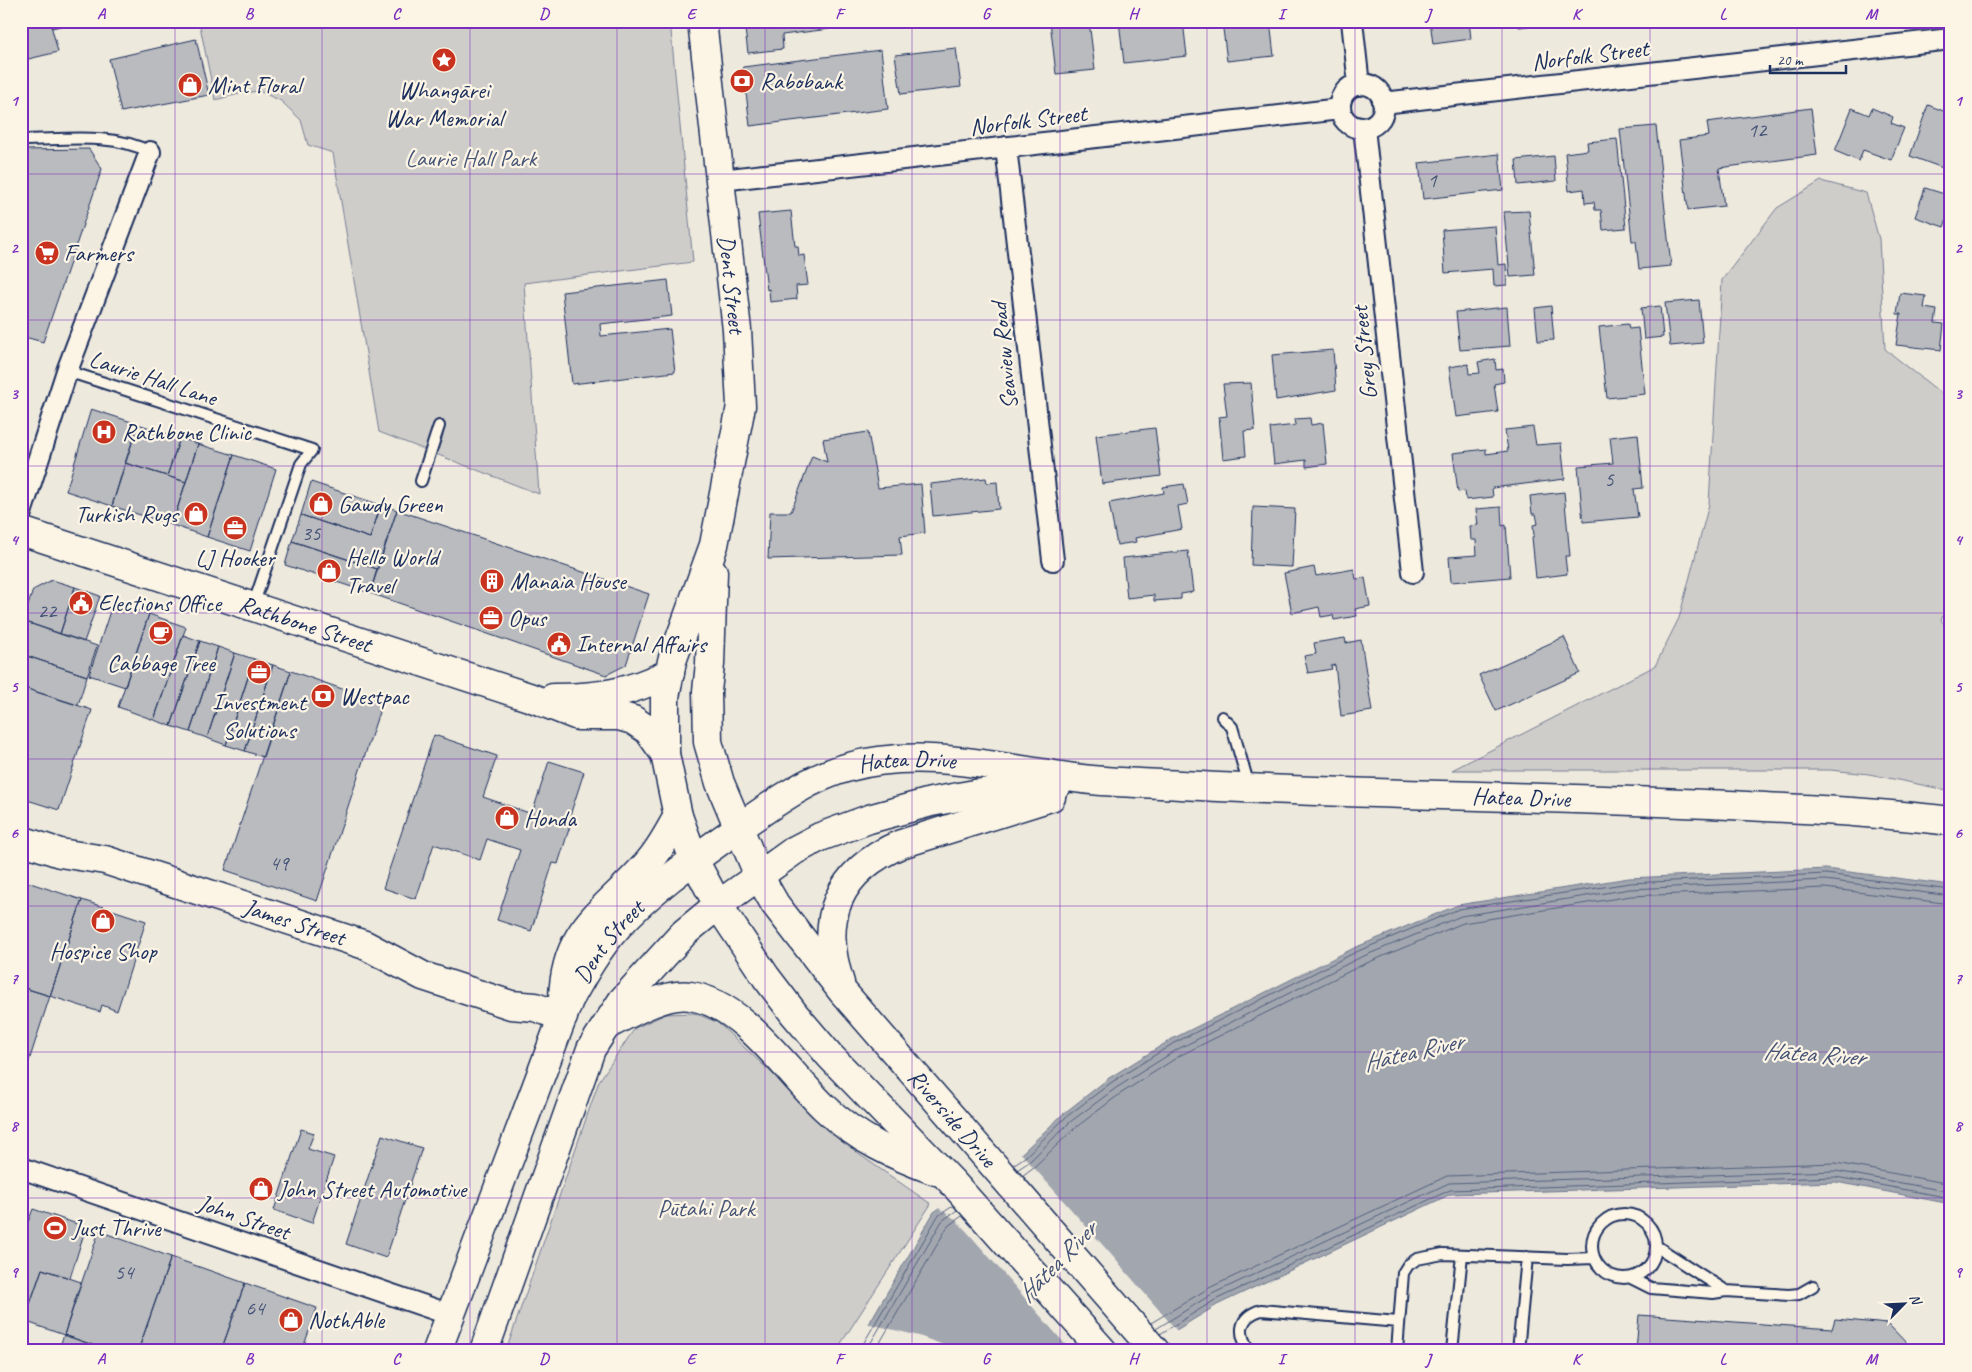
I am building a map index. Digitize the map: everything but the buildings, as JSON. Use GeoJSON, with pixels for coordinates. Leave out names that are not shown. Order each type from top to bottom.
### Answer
{"type":"FeatureCollection","features":[{"type":"Feature","properties":{"kind":"main road","name":"Dent Street"},"geometry":{"type":"LineString","coordinates":[[437,1351],[569,1000],[595,954],[619,925],[661,885],[694,860],[678,816],[665,754],[665,697],[670,672],[714,545],[741,406],[737,330],[722,180],[702,21]]}},
{"type":"Feature","properties":{"kind":"main road","name":"Rathbone Street"},"geometry":{"type":"LineString","coordinates":[[21,531],[532,698],[578,716],[618,716],[632,720],[648,730],[665,754]]}},
{"type":"Feature","properties":{"kind":"main road","name":"Dent Street"},"geometry":{"type":"LineString","coordinates":[[714,545],[710,664],[707,691],[708,742],[712,762],[738,829],[759,876]]}},
{"type":"Feature","properties":{"kind":"main road","name":"Rathbone Street"},"geometry":{"type":"LineString","coordinates":[[532,698],[608,696],[640,687],[670,672]]}},
{"type":"Feature","properties":{"kind":"main road","name":"Hatea Drive"},"geometry":{"type":"LineString","coordinates":[[694,860],[808,783],[845,768],[868,762],[934,759],[1092,780],[1250,789],[1673,802],[1887,813],[1951,822]]}},
{"type":"Feature","properties":{"kind":"main road","name":"Hatea Drive"},"geometry":{"type":"LineString","coordinates":[[718,905],[795,850],[820,837],[899,810],[975,794],[1092,780]]}},
{"type":"Feature","properties":{"kind":"main road"},"geometry":{"type":"LineString","coordinates":[[842,991],[832,948],[834,914],[838,897],[856,872],[887,850],[901,844],[1043,800],[1087,784],[1092,780]]}},
{"type":"Feature","properties":{"kind":"main road"},"geometry":{"type":"LineString","coordinates":[[563,1017],[564,977],[575,943],[584,929],[606,904],[647,866],[678,816]]}},
{"type":"Feature","properties":{"kind":"main road","name":"James Street"},"geometry":{"type":"LineString","coordinates":[[21,840],[60,853],[105,860],[200,891],[365,945],[423,976],[511,1005],[534,1007],[563,1017]]}},
{"type":"Feature","properties":{"kind":"main road","name":"Riverside Drive"},"geometry":{"type":"LineString","coordinates":[[694,860],[718,905],[766,977],[795,1015],[830,1056],[948,1179],[1102,1351]]}},
{"type":"Feature","properties":{"kind":"main road","name":"Riverside Drive"},"geometry":{"type":"LineString","coordinates":[[759,876],[776,904],[842,991],[1155,1351]]}},
{"type":"Feature","properties":{"kind":"main road","name":"Dent Street"},"geometry":{"type":"LineString","coordinates":[[484,1351],[578,1079],[591,1050],[622,1001],[642,978],[684,933],[718,905]]}},
{"type":"Feature","properties":{"kind":"main road"},"geometry":{"type":"LineString","coordinates":[[607,1025],[632,1011],[662,1000],[688,995],[703,999],[720,1007],[749,1028],[826,1109],[859,1136],[896,1156],[948,1179]]}},
{"type":"Feature","properties":{"kind":"street"},"geometry":{"type":"LineString","coordinates":[[1352,21],[1358,85]]}},
{"type":"Feature","properties":{"kind":"street","name":"Norfolk Street"},"geometry":{"type":"LineString","coordinates":[[1383,103],[1951,39]]}},
{"type":"Feature","properties":{"kind":"street"},"geometry":{"type":"LineString","coordinates":[[1358,85],[1366,85],[1377,91],[1384,110],[1377,122],[1364,128],[1357,128],[1346,121],[1340,109],[1347,90],[1358,85]]}},
{"type":"Feature","properties":{"kind":"street","name":"Norfolk Street"},"geometry":{"type":"LineString","coordinates":[[722,180],[1340,109]]}},
{"type":"Feature","properties":{"kind":"street","name":"Grey Street"},"geometry":{"type":"LineString","coordinates":[[1364,128],[1413,572]]}},
{"type":"Feature","properties":{"kind":"street","name":"Seaview Road"},"geometry":{"type":"LineString","coordinates":[[1006,147],[1052,560]]}},
{"type":"Feature","properties":{"kind":"street"},"geometry":{"type":"LineString","coordinates":[[21,512],[68,371],[150,152]]}},
{"type":"Feature","properties":{"kind":"street","name":"John Street"},"geometry":{"type":"LineString","coordinates":[[21,1168],[451,1315]]}},
{"type":"Feature","properties":{"kind":"lane"},"geometry":{"type":"LineString","coordinates":[[21,140],[112,140],[136,144],[150,152]]}},
{"type":"Feature","properties":{"kind":"lane","name":"Laurie Hall Lane"},"geometry":{"type":"LineString","coordinates":[[68,371],[312,450],[301,464],[253,606]]}},
{"type":"Feature","properties":{"kind":"lane"},"geometry":{"type":"LineString","coordinates":[[421,481],[439,426]]}},
{"type":"Feature","properties":{"kind":"lane"},"geometry":{"type":"LineString","coordinates":[[1222,717],[1232,727],[1250,789]]}},
{"type":"Feature","properties":{"kind":"lane"},"geometry":{"type":"LineString","coordinates":[[1631,1278],[1649,1266],[1654,1257],[1656,1246],[1649,1225],[1640,1218],[1630,1214],[1618,1214],[1608,1218],[1596,1230],[1592,1247],[1594,1258],[1600,1268],[1609,1274],[1620,1278],[1631,1278],[1645,1286],[1661,1290],[1713,1293],[1726,1291],[1788,1295],[1799,1294],[1813,1286]]}},
{"type":"Feature","properties":{"kind":"lane"},"geometry":{"type":"LineString","coordinates":[[1656,1246],[1726,1291]]}},
{"type":"Feature","properties":{"kind":"lane"},"geometry":{"type":"LineString","coordinates":[[1397,1351],[1398,1322],[1405,1268],[1417,1259],[1433,1255],[1594,1258]]}},
{"type":"Feature","properties":{"kind":"lane"},"geometry":{"type":"LineString","coordinates":[[1452,1351],[1462,1255]]}},
{"type":"Feature","properties":{"kind":"lane"},"geometry":{"type":"LineString","coordinates":[[1518,1351],[1527,1257]]}},
{"type":"Feature","properties":{"kind":"lane"},"geometry":{"type":"LineString","coordinates":[[1250,1351],[1242,1338],[1241,1326],[1245,1318],[1261,1310],[1398,1322]]}},
{"type":"Feature","properties":{"kind":"green space","name":"Laurie Hall Park"},"geometry":{"type":"Polygon","coordinates":[[[199,21],[670,21],[693,262],[524,283],[539,494],[379,432],[333,153],[308,145],[301,120],[281,101],[259,91],[215,100],[199,21]]]}},
{"type":"Feature","properties":{"kind":"green space"},"geometry":{"type":"Polygon","coordinates":[[[1821,181],[1866,193],[1879,239],[1885,349],[1951,401],[1951,599],[1941,620],[1951,633],[1951,791],[1869,774],[1830,770],[1452,770],[1655,666],[1679,618],[1709,504],[1722,280],[1777,208],[1821,181]]]}},
{"type":"Feature","properties":{"kind":"green space","name":"Pūtahi Park"},"geometry":{"type":"Polygon","coordinates":[[[694,1013],[717,1022],[860,1155],[931,1204],[836,1351],[506,1351],[599,1081],[635,1028],[666,1014],[694,1013]]]}},
{"type":"Feature","properties":{"kind":"water","name":"Hātea River"},"geometry":{"type":"Polygon","coordinates":[[[1826,869],[1951,885],[1951,1204],[1836,1182],[1451,1194],[1217,1305],[1142,1351],[853,1351],[934,1212],[1022,1153],[1063,1114],[1109,1078],[1172,1039],[1354,948],[1458,905],[1629,878],[1826,869]]]}},
{"type":"Feature","properties":{"kind":"pier"},"geometry":{"type":"Polygon","coordinates":[[[1020,1152],[1178,1332],[1147,1351],[1071,1351],[970,1235],[955,1219],[937,1207],[1020,1152]]]}},
{"type":"Feature","properties":{"kind":"pier"},"geometry":{"type":"Polygon","coordinates":[[[866,1323],[919,1336],[960,1351],[850,1351],[866,1323]]]}},
{"type":"Feature","properties":{"kind":"place","name":"Whangārei War Memorial"},"geometry":{"type":"Point","coordinates":[444,60]}},
{"type":"Feature","properties":{"kind":"place","name":"Rabobank"},"geometry":{"type":"Point","coordinates":[742,81]}},
{"type":"Feature","properties":{"kind":"place","name":"Mint Floral"},"geometry":{"type":"Point","coordinates":[190,85]}},
{"type":"Feature","properties":{"kind":"place","name":"Farmers"},"geometry":{"type":"Point","coordinates":[47,253]}},
{"type":"Feature","properties":{"kind":"place","name":"Rathbone Clinic"},"geometry":{"type":"Point","coordinates":[104,432]}},
{"type":"Feature","properties":{"kind":"place","name":"Gawdy Green"},"geometry":{"type":"Point","coordinates":[321,504]}},
{"type":"Feature","properties":{"kind":"place","name":"Turkish Rugs"},"geometry":{"type":"Point","coordinates":[196,514]}},
{"type":"Feature","properties":{"kind":"place","name":"LJ Hooker"},"geometry":{"type":"Point","coordinates":[235,528]}},
{"type":"Feature","properties":{"kind":"place","name":"Hello World Travel"},"geometry":{"type":"Point","coordinates":[329,571]}},
{"type":"Feature","properties":{"kind":"place","name":"Manaia House"},"geometry":{"type":"Point","coordinates":[492,581]}},
{"type":"Feature","properties":{"kind":"place","name":"Elections Office"},"geometry":{"type":"Point","coordinates":[81,603]}},
{"type":"Feature","properties":{"kind":"place","name":"Opus"},"geometry":{"type":"Point","coordinates":[491,618]}},
{"type":"Feature","properties":{"kind":"place","name":"Cabbage Tree"},"geometry":{"type":"Point","coordinates":[161,633]}},
{"type":"Feature","properties":{"kind":"place","name":"Internal Affairs"},"geometry":{"type":"Point","coordinates":[559,644]}},
{"type":"Feature","properties":{"kind":"place","name":"Investment Solutions"},"geometry":{"type":"Point","coordinates":[259,672]}},
{"type":"Feature","properties":{"kind":"place","name":"Westpac"},"geometry":{"type":"Point","coordinates":[323,696]}},
{"type":"Feature","properties":{"kind":"place","name":"Honda"},"geometry":{"type":"Point","coordinates":[507,818]}},
{"type":"Feature","properties":{"kind":"place","name":"Hospice Shop"},"geometry":{"type":"Point","coordinates":[103,921]}},
{"type":"Feature","properties":{"kind":"place","name":"John Street Automotive"},"geometry":{"type":"Point","coordinates":[261,1189]}},
{"type":"Feature","properties":{"kind":"place","name":"Just Thrive"},"geometry":{"type":"Point","coordinates":[55,1228]}},
{"type":"Feature","properties":{"kind":"place","name":"NothAble"},"geometry":{"type":"Point","coordinates":[291,1320]}}]}
